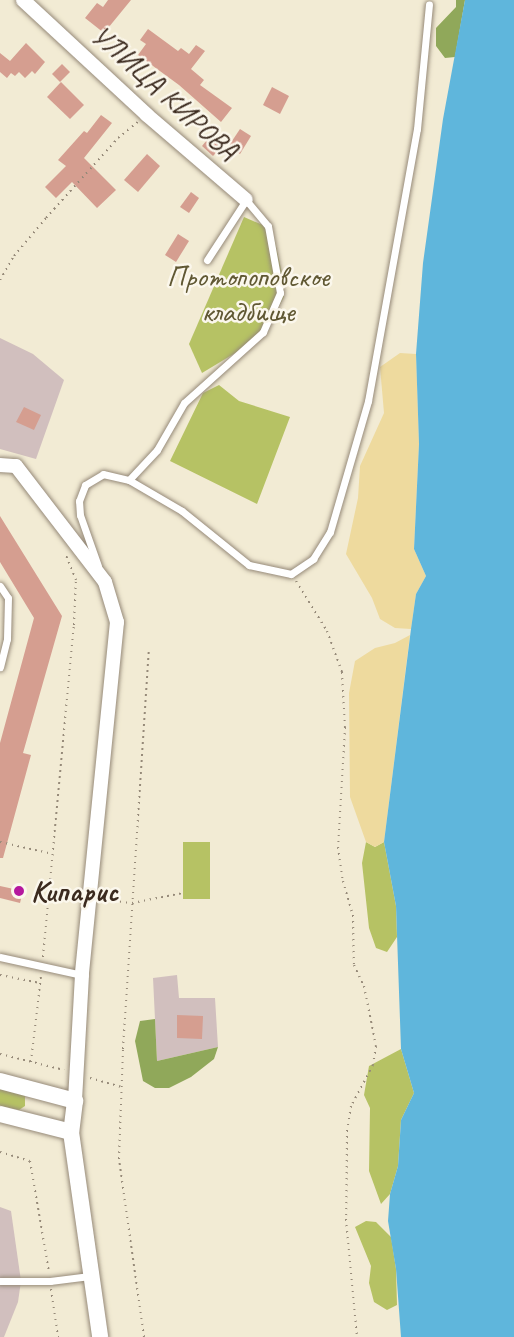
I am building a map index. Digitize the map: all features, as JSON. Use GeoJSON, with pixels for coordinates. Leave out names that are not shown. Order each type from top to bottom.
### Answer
{"type":"FeatureCollection","features":[{"type":"Feature","properties":{"kind":"street","name":"УЛИЦА КИРОВА"},"geometry":{"type":"LineString","coordinates":[[23,0],[147,115],[246,200]]}},
{"type":"Feature","properties":{"kind":"street"},"geometry":{"type":"LineString","coordinates":[[0,465],[16,466],[105,582],[117,622],[82,975],[75,1101],[71,1131],[100,1337]]}},
{"type":"Feature","properties":{"kind":"street"},"geometry":{"type":"LineString","coordinates":[[0,1081],[75,1101]]}},
{"type":"Feature","properties":{"kind":"street"},"geometry":{"type":"LineString","coordinates":[[0,1114],[71,1131]]}},
{"type":"Feature","properties":{"kind":"lane"},"geometry":{"type":"LineString","coordinates":[[105,582],[89,543],[79,501],[85,484],[103,474],[129,480],[182,511],[249,565],[291,574],[313,559],[330,532],[368,402],[417,129],[429,5]]}},
{"type":"Feature","properties":{"kind":"lane"},"geometry":{"type":"LineString","coordinates":[[129,480],[157,450],[184,403],[263,332],[280,293],[268,226],[246,200],[207,260]]}},
{"type":"Feature","properties":{"kind":"lane"},"geometry":{"type":"LineString","coordinates":[[0,586],[8,598],[8,639],[0,667]]}},
{"type":"Feature","properties":{"kind":"lane"},"geometry":{"type":"LineString","coordinates":[[0,957],[82,975]]}},
{"type":"Feature","properties":{"kind":"lane"},"geometry":{"type":"LineString","coordinates":[[0,1281],[50,1281],[92,1276]]}},
{"type":"Feature","properties":{"kind":"path"},"geometry":{"type":"LineString","coordinates":[[0,280],[14,256],[46,218],[118,138],[147,115]]}},
{"type":"Feature","properties":{"kind":"path"},"geometry":{"type":"LineString","coordinates":[[31,1062],[74,625],[76,580],[65,551]]}},
{"type":"Feature","properties":{"kind":"path"},"geometry":{"type":"LineString","coordinates":[[291,574],[327,631],[342,672],[345,727],[338,847],[343,882],[352,915],[354,965],[364,986],[376,1047],[373,1065],[351,1106],[347,1130],[346,1219],[357,1337]]}},
{"type":"Feature","properties":{"kind":"path"},"geometry":{"type":"LineString","coordinates":[[144,1337],[118,1159],[149,652]]}},
{"type":"Feature","properties":{"kind":"path"},"geometry":{"type":"LineString","coordinates":[[0,842],[53,854]]}},
{"type":"Feature","properties":{"kind":"path"},"geometry":{"type":"LineString","coordinates":[[90,898],[132,903],[183,893]]}},
{"type":"Feature","properties":{"kind":"path"},"geometry":{"type":"LineString","coordinates":[[0,975],[40,983]]}},
{"type":"Feature","properties":{"kind":"path"},"geometry":{"type":"LineString","coordinates":[[0,1054],[121,1088]]}},
{"type":"Feature","properties":{"kind":"path"},"geometry":{"type":"LineString","coordinates":[[0,1152],[30,1161],[58,1337]]}},
{"type":"Feature","properties":{"kind":"shaded area"},"geometry":{"type":"Polygon","coordinates":[[[0,338],[33,354],[64,380],[36,459],[0,449],[0,338]]]}},
{"type":"Feature","properties":{"kind":"shaded area"},"geometry":{"type":"Polygon","coordinates":[[[177,975],[179,998],[215,998],[218,1047],[157,1061],[153,978],[177,975]]]}},
{"type":"Feature","properties":{"kind":"shaded area"},"geometry":{"type":"Polygon","coordinates":[[[0,1207],[11,1211],[21,1281],[18,1302],[4,1337],[0,1337],[0,1207]]]}},
{"type":"Feature","properties":{"kind":"green space"},"geometry":{"type":"Polygon","coordinates":[[[456,0],[465,0],[455,57],[445,58],[436,46],[436,28],[456,7],[456,0]]]}},
{"type":"Feature","properties":{"kind":"green space","name":"Протопоповское кладбище"},"geometry":{"type":"Polygon","coordinates":[[[244,217],[272,229],[282,273],[284,297],[262,337],[202,373],[189,344],[244,217]]]}},
{"type":"Feature","properties":{"kind":"green space"},"geometry":{"type":"Polygon","coordinates":[[[219,385],[239,401],[290,417],[257,504],[170,461],[203,393],[219,385]]]}},
{"type":"Feature","properties":{"kind":"green space"},"geometry":{"type":"Polygon","coordinates":[[[183,842],[210,842],[210,899],[183,899],[183,842]]]}},
{"type":"Feature","properties":{"kind":"green space"},"geometry":{"type":"Polygon","coordinates":[[[366,842],[375,847],[384,842],[396,906],[397,937],[387,952],[376,948],[369,928],[362,863],[366,842]]]}},
{"type":"Feature","properties":{"kind":"green space"},"geometry":{"type":"Polygon","coordinates":[[[155,1019],[157,1061],[218,1047],[214,1059],[191,1077],[169,1088],[155,1088],[143,1081],[135,1041],[140,1021],[155,1019]]]}},
{"type":"Feature","properties":{"kind":"green space"},"geometry":{"type":"Polygon","coordinates":[[[401,1049],[414,1093],[401,1120],[398,1166],[390,1194],[381,1204],[369,1171],[370,1108],[364,1095],[369,1066],[401,1049]]]}},
{"type":"Feature","properties":{"kind":"green space"},"geometry":{"type":"Polygon","coordinates":[[[0,1086],[25,1095],[25,1106],[19,1110],[0,1106],[0,1086]]]}},
{"type":"Feature","properties":{"kind":"green space"},"geometry":{"type":"Polygon","coordinates":[[[366,1221],[376,1222],[391,1237],[396,1269],[397,1305],[387,1310],[374,1302],[369,1283],[371,1266],[355,1227],[366,1221]]]}},
{"type":"Feature","properties":{"kind":"sand"},"geometry":{"type":"Polygon","coordinates":[[[400,353],[416,354],[419,444],[414,549],[426,576],[416,594],[411,629],[395,628],[380,619],[372,598],[346,554],[358,498],[360,466],[384,413],[380,367],[400,353]]]}},
{"type":"Feature","properties":{"kind":"sand"},"geometry":{"type":"Polygon","coordinates":[[[410,635],[384,842],[375,847],[366,842],[350,797],[349,693],[355,661],[375,648],[395,643],[410,635]]]}},
{"type":"Feature","properties":{"kind":"water"},"geometry":{"type":"Polygon","coordinates":[[[465,0],[514,0],[514,1337],[401,1337],[396,1269],[388,1221],[390,1194],[398,1166],[401,1120],[414,1093],[401,1049],[396,906],[384,842],[416,594],[426,576],[414,549],[419,444],[416,354],[423,263],[443,119],[465,0]]]}},
{"type":"Feature","properties":{"kind":"building"},"geometry":{"type":"Polygon","coordinates":[[[108,0],[131,0],[104,33],[85,18],[97,3],[103,7],[108,0]]]}},
{"type":"Feature","properties":{"kind":"building"},"geometry":{"type":"Polygon","coordinates":[[[148,29],[178,51],[181,48],[189,54],[196,45],[205,51],[191,69],[204,80],[200,85],[232,108],[221,122],[179,85],[138,55],[146,44],[140,40],[148,29]]]}},
{"type":"Feature","properties":{"kind":"building"},"geometry":{"type":"Polygon","coordinates":[[[26,43],[45,62],[35,74],[32,71],[25,78],[19,72],[15,76],[11,73],[7,78],[0,72],[0,53],[10,61],[26,43]]]}},
{"type":"Feature","properties":{"kind":"building"},"geometry":{"type":"Polygon","coordinates":[[[62,64],[70,72],[60,82],[52,74],[62,64]]]}},
{"type":"Feature","properties":{"kind":"building"},"geometry":{"type":"Polygon","coordinates":[[[61,82],[84,105],[70,119],[47,97],[61,82]]]}},
{"type":"Feature","properties":{"kind":"building"},"geometry":{"type":"Polygon","coordinates":[[[272,87],[289,96],[280,114],[263,105],[272,87]]]}},
{"type":"Feature","properties":{"kind":"building"},"geometry":{"type":"Polygon","coordinates":[[[101,115],[112,123],[84,158],[116,190],[97,208],[72,182],[56,198],[45,187],[66,166],[58,160],[84,131],[87,133],[101,115]]]}},
{"type":"Feature","properties":{"kind":"building"},"geometry":{"type":"Polygon","coordinates":[[[240,129],[251,136],[240,154],[228,147],[240,129]]]}},
{"type":"Feature","properties":{"kind":"building"},"geometry":{"type":"Polygon","coordinates":[[[211,135],[223,145],[213,156],[202,146],[211,135]]]}},
{"type":"Feature","properties":{"kind":"building"},"geometry":{"type":"Polygon","coordinates":[[[147,154],[160,166],[138,192],[124,180],[147,154]]]}},
{"type":"Feature","properties":{"kind":"building"},"geometry":{"type":"Polygon","coordinates":[[[191,192],[199,198],[189,213],[180,207],[191,192]]]}},
{"type":"Feature","properties":{"kind":"building"},"geometry":{"type":"Polygon","coordinates":[[[178,234],[189,241],[176,262],[165,255],[178,234]]]}},
{"type":"Feature","properties":{"kind":"building"},"geometry":{"type":"Polygon","coordinates":[[[24,407],[41,415],[34,430],[16,422],[24,407]]]}},
{"type":"Feature","properties":{"kind":"building"},"geometry":{"type":"Polygon","coordinates":[[[0,516],[62,616],[23,753],[31,755],[3,858],[0,858],[0,743],[34,618],[0,562],[0,516]]]}},
{"type":"Feature","properties":{"kind":"building"},"geometry":{"type":"Polygon","coordinates":[[[0,886],[23,891],[20,903],[0,898],[0,886]]]}},
{"type":"Feature","properties":{"kind":"building"},"geometry":{"type":"Polygon","coordinates":[[[177,1015],[203,1016],[202,1039],[177,1038],[177,1015]]]}},
{"type":"Feature","properties":{"kind":"place","name":"Кипарис"},"geometry":{"type":"Point","coordinates":[19,891]}}]}
